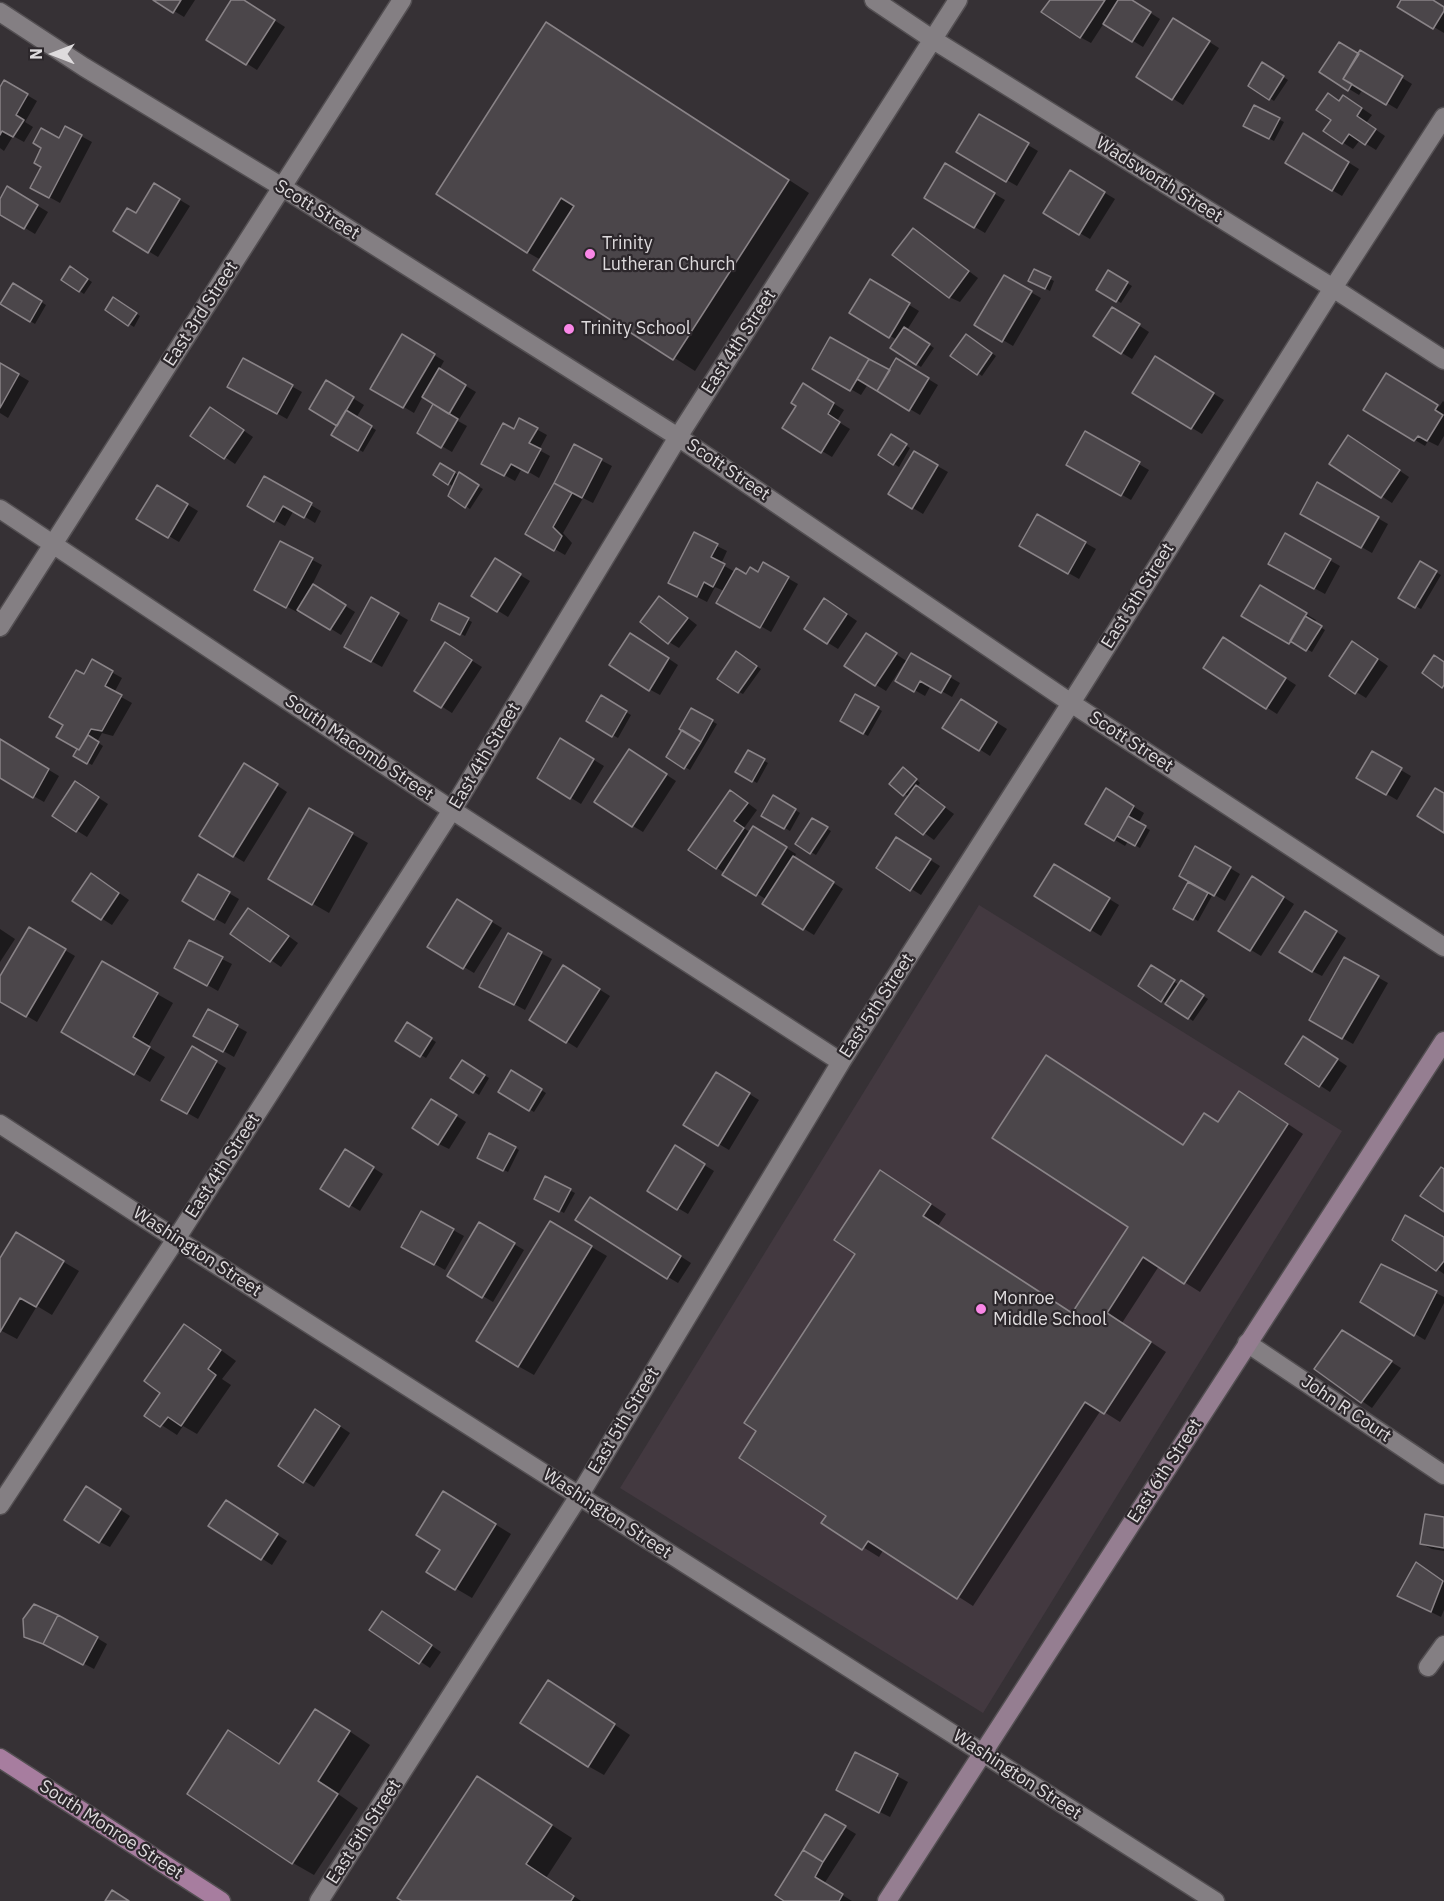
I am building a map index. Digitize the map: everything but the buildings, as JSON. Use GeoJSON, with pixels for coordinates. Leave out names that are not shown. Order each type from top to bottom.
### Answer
{"type":"FeatureCollection","features":[{"type":"Feature","properties":{"kind":"main road","name":"South Monroe Street"},"geometry":{"type":"LineString","coordinates":[[0,1758],[221,1901]]}},
{"type":"Feature","properties":{"kind":"street","name":"East 3rd Street"},"geometry":{"type":"LineString","coordinates":[[0,627],[402,0]]}},
{"type":"Feature","properties":{"kind":"street","name":"Wadsworth Street"},"geometry":{"type":"LineString","coordinates":[[874,0],[932,39],[1333,288],[1444,360]]}},
{"type":"Feature","properties":{"kind":"street","name":"East 4th Street"},"geometry":{"type":"LineString","coordinates":[[0,1505],[176,1239],[452,810],[678,437],[958,0]]}},
{"type":"Feature","properties":{"kind":"street","name":"Scott Street"},"geometry":{"type":"LineString","coordinates":[[0,12],[84,67],[282,188],[678,437],[1071,703],[1444,946]]}},
{"type":"Feature","properties":{"kind":"street","name":"East 5th Street"},"geometry":{"type":"LineString","coordinates":[[319,1901],[579,1496],[842,1062],[1444,117]]}},
{"type":"Feature","properties":{"kind":"street","name":"South Macomb Street"},"geometry":{"type":"LineString","coordinates":[[0,509],[452,810],[842,1062]]}},
{"type":"Feature","properties":{"kind":"street","name":"East 6th Street"},"geometry":{"type":"LineString","coordinates":[[887,1901],[1444,1041]]}},
{"type":"Feature","properties":{"kind":"street","name":"Washington Street"},"geometry":{"type":"LineString","coordinates":[[0,1124],[176,1239],[1215,1901]]}},
{"type":"Feature","properties":{"kind":"street","name":"John R Court"},"geometry":{"type":"LineString","coordinates":[[1247,1343],[1444,1475]]}},
{"type":"Feature","properties":{"kind":"street"},"geometry":{"type":"LineString","coordinates":[[1428,1667],[1444,1645]]}},
{"type":"Feature","properties":{"kind":"shaded area","name":"Monroe Middle School"},"geometry":{"type":"Polygon","coordinates":[[[979,905],[1342,1131],[983,1713],[620,1488],[979,905]]]}},
{"type":"Feature","properties":{"kind":"place","name":"Trinity Lutheran Church"},"geometry":{"type":"Point","coordinates":[590,254]}},
{"type":"Feature","properties":{"kind":"place","name":"Trinity School"},"geometry":{"type":"Point","coordinates":[569,329]}},
{"type":"Feature","properties":{"kind":"place","name":"Monroe Middle School"},"geometry":{"type":"Point","coordinates":[981,1309]}}]}
